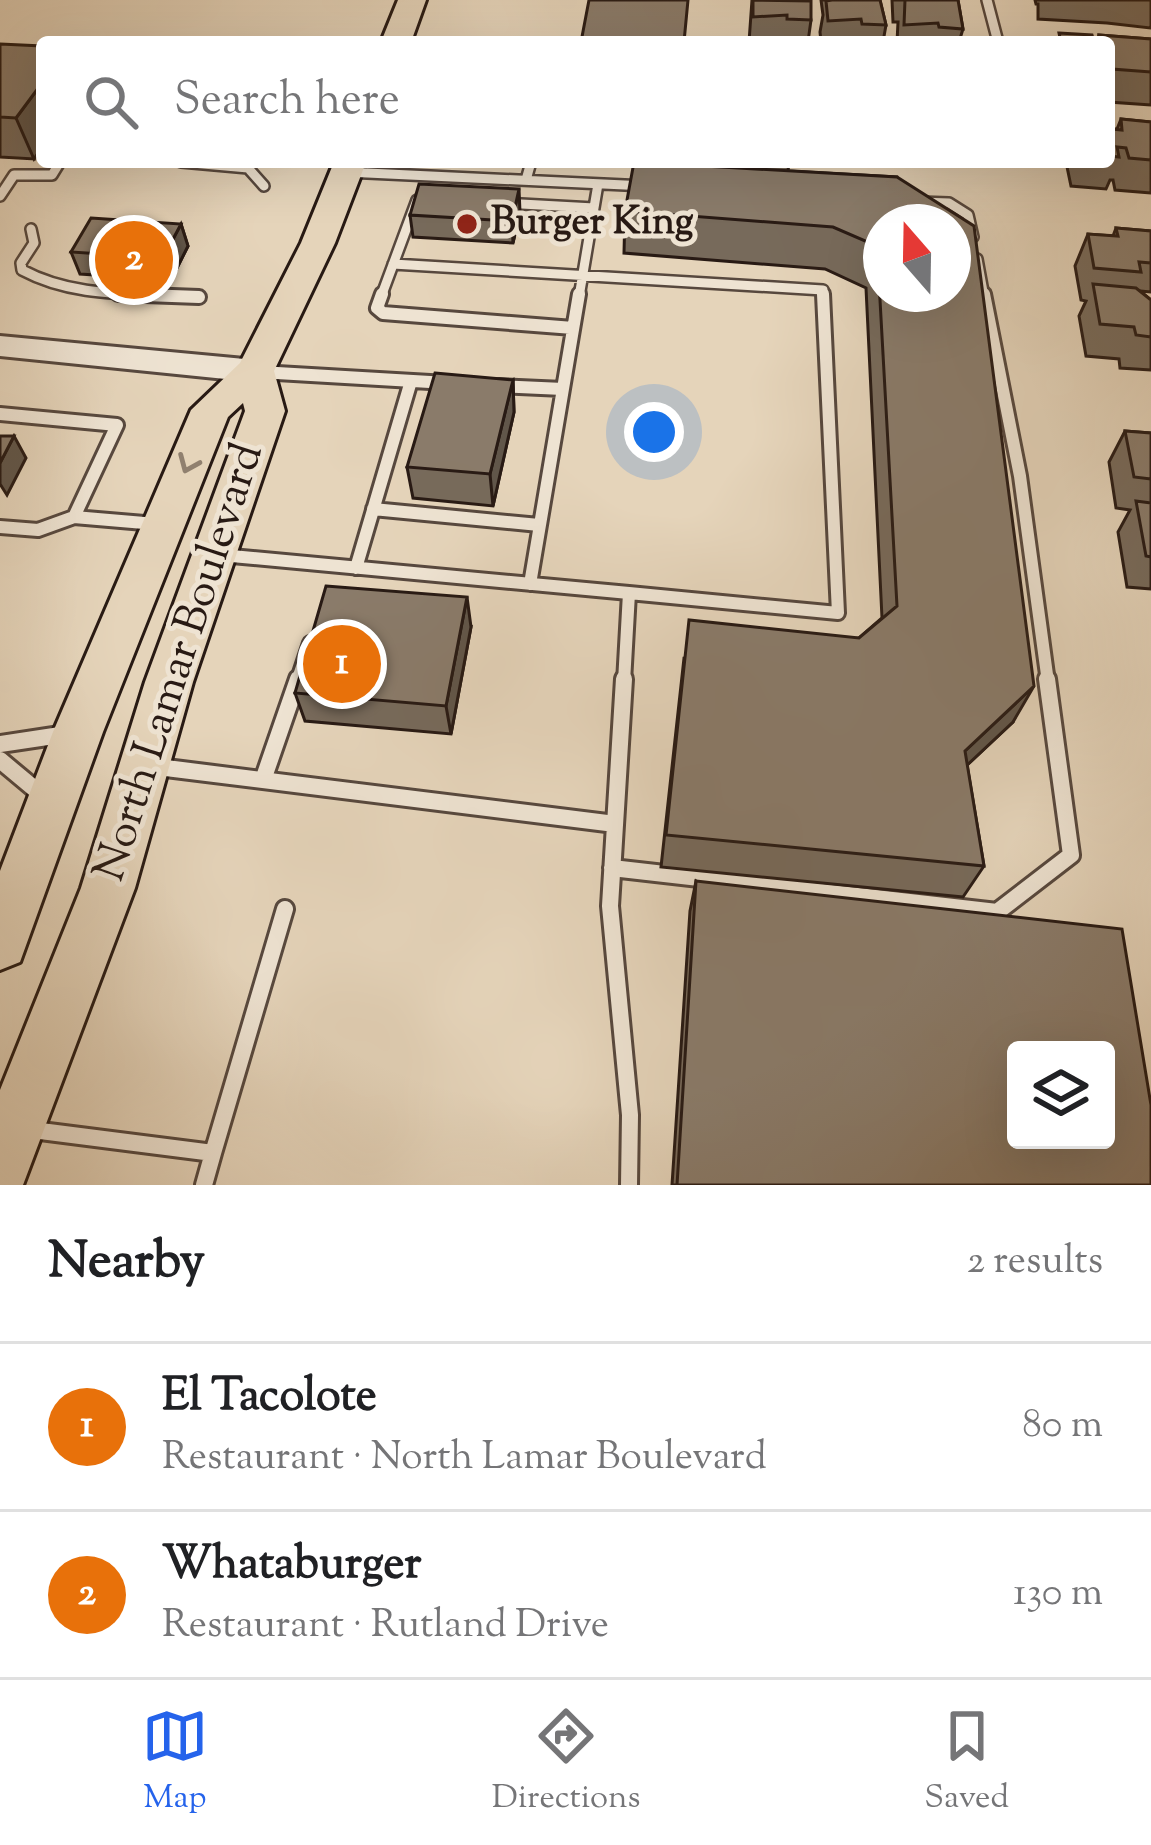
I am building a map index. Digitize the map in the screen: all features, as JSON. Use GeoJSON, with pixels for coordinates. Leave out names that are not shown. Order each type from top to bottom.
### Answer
{"type":"FeatureCollection","features":[{"type":"Feature","properties":{"kind":"main road"},"geometry":{"type":"LineString","coordinates":[[398,36],[412,0]]}},
{"type":"Feature","properties":{"kind":"main road"},"geometry":{"type":"LineString","coordinates":[[255,371],[319,243],[348,168]]}},
{"type":"Feature","properties":{"kind":"main road","name":"North Lamar Boulevard"},"geometry":{"type":"LineString","coordinates":[[0,943],[78,732],[211,410],[255,371],[265,411],[141,764],[108,888],[7,1148]]}},
{"type":"Feature","properties":{"kind":"street"},"geometry":{"type":"LineString","coordinates":[[0,346],[255,371]]}},
{"type":"Feature","properties":{"kind":"lane"},"geometry":{"type":"LineString","coordinates":[[987,0],[996,36]]}},
{"type":"Feature","properties":{"kind":"lane"},"geometry":{"type":"LineString","coordinates":[[0,196],[14,175],[52,175],[56,168]]}},
{"type":"Feature","properties":{"kind":"lane"},"geometry":{"type":"LineString","coordinates":[[248,168],[264,186]]}},
{"type":"Feature","properties":{"kind":"lane"},"geometry":{"type":"LineString","coordinates":[[357,168],[668,188]]}},
{"type":"Feature","properties":{"kind":"lane"},"geometry":{"type":"LineString","coordinates":[[526,180],[530,168]]}},
{"type":"Feature","properties":{"kind":"lane"},"geometry":{"type":"LineString","coordinates":[[426,176],[377,308],[383,313],[573,328]]}},
{"type":"Feature","properties":{"kind":"lane"},"geometry":{"type":"LineString","coordinates":[[530,584],[598,184]]}},
{"type":"Feature","properties":{"kind":"lane"},"geometry":{"type":"LineString","coordinates":[[417,198],[439,199]]}},
{"type":"Feature","properties":{"kind":"lane"},"geometry":{"type":"LineString","coordinates":[[612,868],[997,912],[1071,855],[1020,476],[968,215],[949,203],[902,201]]}},
{"type":"Feature","properties":{"kind":"lane"},"geometry":{"type":"LineString","coordinates":[[483,202],[593,208]]}},
{"type":"Feature","properties":{"kind":"lane"},"geometry":{"type":"LineString","coordinates":[[31,229],[34,242],[21,263],[29,275],[64,287],[200,297]]}},
{"type":"Feature","properties":{"kind":"lane"},"geometry":{"type":"LineString","coordinates":[[212,554],[838,613],[824,290],[393,264]]}},
{"type":"Feature","properties":{"kind":"lane"},"geometry":{"type":"LineString","coordinates":[[255,371],[454,383]]}},
{"type":"Feature","properties":{"kind":"lane"},"geometry":{"type":"LineString","coordinates":[[356,568],[411,381]]}},
{"type":"Feature","properties":{"kind":"lane"},"geometry":{"type":"LineString","coordinates":[[476,384],[563,389]]}},
{"type":"Feature","properties":{"kind":"lane"},"geometry":{"type":"LineString","coordinates":[[0,413],[117,425],[74,518]]}},
{"type":"Feature","properties":{"kind":"lane"},"geometry":{"type":"LineString","coordinates":[[373,509],[539,526]]}},
{"type":"Feature","properties":{"kind":"lane"},"geometry":{"type":"LineString","coordinates":[[0,526],[38,530],[74,518],[162,524]]}},
{"type":"Feature","properties":{"kind":"lane"},"geometry":{"type":"LineString","coordinates":[[329,587],[337,566]]}},
{"type":"Feature","properties":{"kind":"lane"},"geometry":{"type":"LineString","coordinates":[[629,593],[612,927],[631,1115],[629,1185]]}},
{"type":"Feature","properties":{"kind":"lane"},"geometry":{"type":"LineString","coordinates":[[263,780],[314,630]]}},
{"type":"Feature","properties":{"kind":"lane"},"geometry":{"type":"LineString","coordinates":[[0,744],[78,732]]}},
{"type":"Feature","properties":{"kind":"lane"},"geometry":{"type":"LineString","coordinates":[[0,760],[54,806]]}},
{"type":"Feature","properties":{"kind":"lane"},"geometry":{"type":"LineString","coordinates":[[141,764],[615,824]]}},
{"type":"Feature","properties":{"kind":"lane"},"geometry":{"type":"LineString","coordinates":[[204,1185],[284,909]]}},
{"type":"Feature","properties":{"kind":"lane"},"geometry":{"type":"LineString","coordinates":[[7,1148],[214,1153]]}},
{"type":"Feature","properties":{"kind":"building"},"geometry":{"type":"Polygon","coordinates":[[[589,0],[688,0],[685,36],[582,36],[589,0]]]}},
{"type":"Feature","properties":{"kind":"building"},"geometry":{"type":"Polygon","coordinates":[[[753,0],[811,1],[811,20],[787,19],[787,15],[753,17],[753,0]]]}},
{"type":"Feature","properties":{"kind":"building"},"geometry":{"type":"Polygon","coordinates":[[[880,0],[886,25],[862,24],[861,19],[828,21],[826,1],[880,0]]]}},
{"type":"Feature","properties":{"kind":"building"},"geometry":{"type":"Polygon","coordinates":[[[905,0],[958,0],[963,29],[939,27],[938,23],[904,25],[905,0]]]}},
{"type":"Feature","properties":{"kind":"building"},"geometry":{"type":"Polygon","coordinates":[[[1115,36],[1151,39],[1151,72],[1115,69],[1115,36]]]}},
{"type":"Feature","properties":{"kind":"building"},"geometry":{"type":"Polygon","coordinates":[[[0,44],[36,46],[36,91],[16,118],[0,117],[0,44]]]}},
{"type":"Feature","properties":{"kind":"building"},"geometry":{"type":"Polygon","coordinates":[[[1121,119],[1151,122],[1151,160],[1129,158],[1126,148],[1117,147],[1119,157],[1115,157],[1115,129],[1122,130],[1121,119]]]}},
{"type":"Feature","properties":{"kind":"building"},"geometry":{"type":"Polygon","coordinates":[[[633,168],[739,168],[897,177],[939,204],[863,204],[863,240],[833,227],[625,211],[633,168]]]}},
{"type":"Feature","properties":{"kind":"building"},"geometry":{"type":"Polygon","coordinates":[[[419,184],[519,189],[512,221],[410,215],[419,184]]]}},
{"type":"Feature","properties":{"kind":"building"},"geometry":{"type":"Polygon","coordinates":[[[91,218],[181,224],[163,258],[71,252],[91,218]]]}},
{"type":"Feature","properties":{"kind":"building"},"geometry":{"type":"Polygon","coordinates":[[[971,224],[1034,686],[965,751],[984,866],[666,835],[689,620],[859,638],[897,606],[881,312],[971,312],[971,224]]]}},
{"type":"Feature","properties":{"kind":"building"},"geometry":{"type":"Polygon","coordinates":[[[1116,228],[1151,231],[1151,263],[1139,262],[1141,272],[1094,268],[1088,234],[1118,236],[1116,228]]]}},
{"type":"Feature","properties":{"kind":"building"},"geometry":{"type":"Polygon","coordinates":[[[1093,284],[1136,288],[1151,300],[1151,337],[1136,335],[1134,327],[1100,324],[1093,284]]]}},
{"type":"Feature","properties":{"kind":"building"},"geometry":{"type":"Polygon","coordinates":[[[435,373],[513,380],[490,474],[407,467],[435,373]]]}},
{"type":"Feature","properties":{"kind":"building"},"geometry":{"type":"Polygon","coordinates":[[[1125,431],[1151,433],[1151,479],[1134,477],[1125,431]]]}},
{"type":"Feature","properties":{"kind":"building"},"geometry":{"type":"Polygon","coordinates":[[[0,436],[14,436],[0,463],[0,436]]]}},
{"type":"Feature","properties":{"kind":"building"},"geometry":{"type":"Polygon","coordinates":[[[1136,501],[1151,503],[1151,557],[1146,556],[1136,501]]]}},
{"type":"Feature","properties":{"kind":"building"},"geometry":{"type":"Polygon","coordinates":[[[326,586],[467,597],[446,706],[295,693],[326,586]]]}},
{"type":"Feature","properties":{"kind":"building"},"geometry":{"type":"Polygon","coordinates":[[[696,881],[1122,929],[1151,1105],[1151,1185],[677,1185],[696,881]]]}},
{"type":"Feature","properties":{"kind":"place","name":"Burger King"},"geometry":{"type":"Point","coordinates":[467,224]}},
{"type":"Feature","properties":{"kind":"place","name":"Whataburger"},"geometry":{"type":"Point","coordinates":[134,260]}},
{"type":"Feature","properties":{"kind":"place","name":"El Tacolote"},"geometry":{"type":"Point","coordinates":[342,664]}}]}
